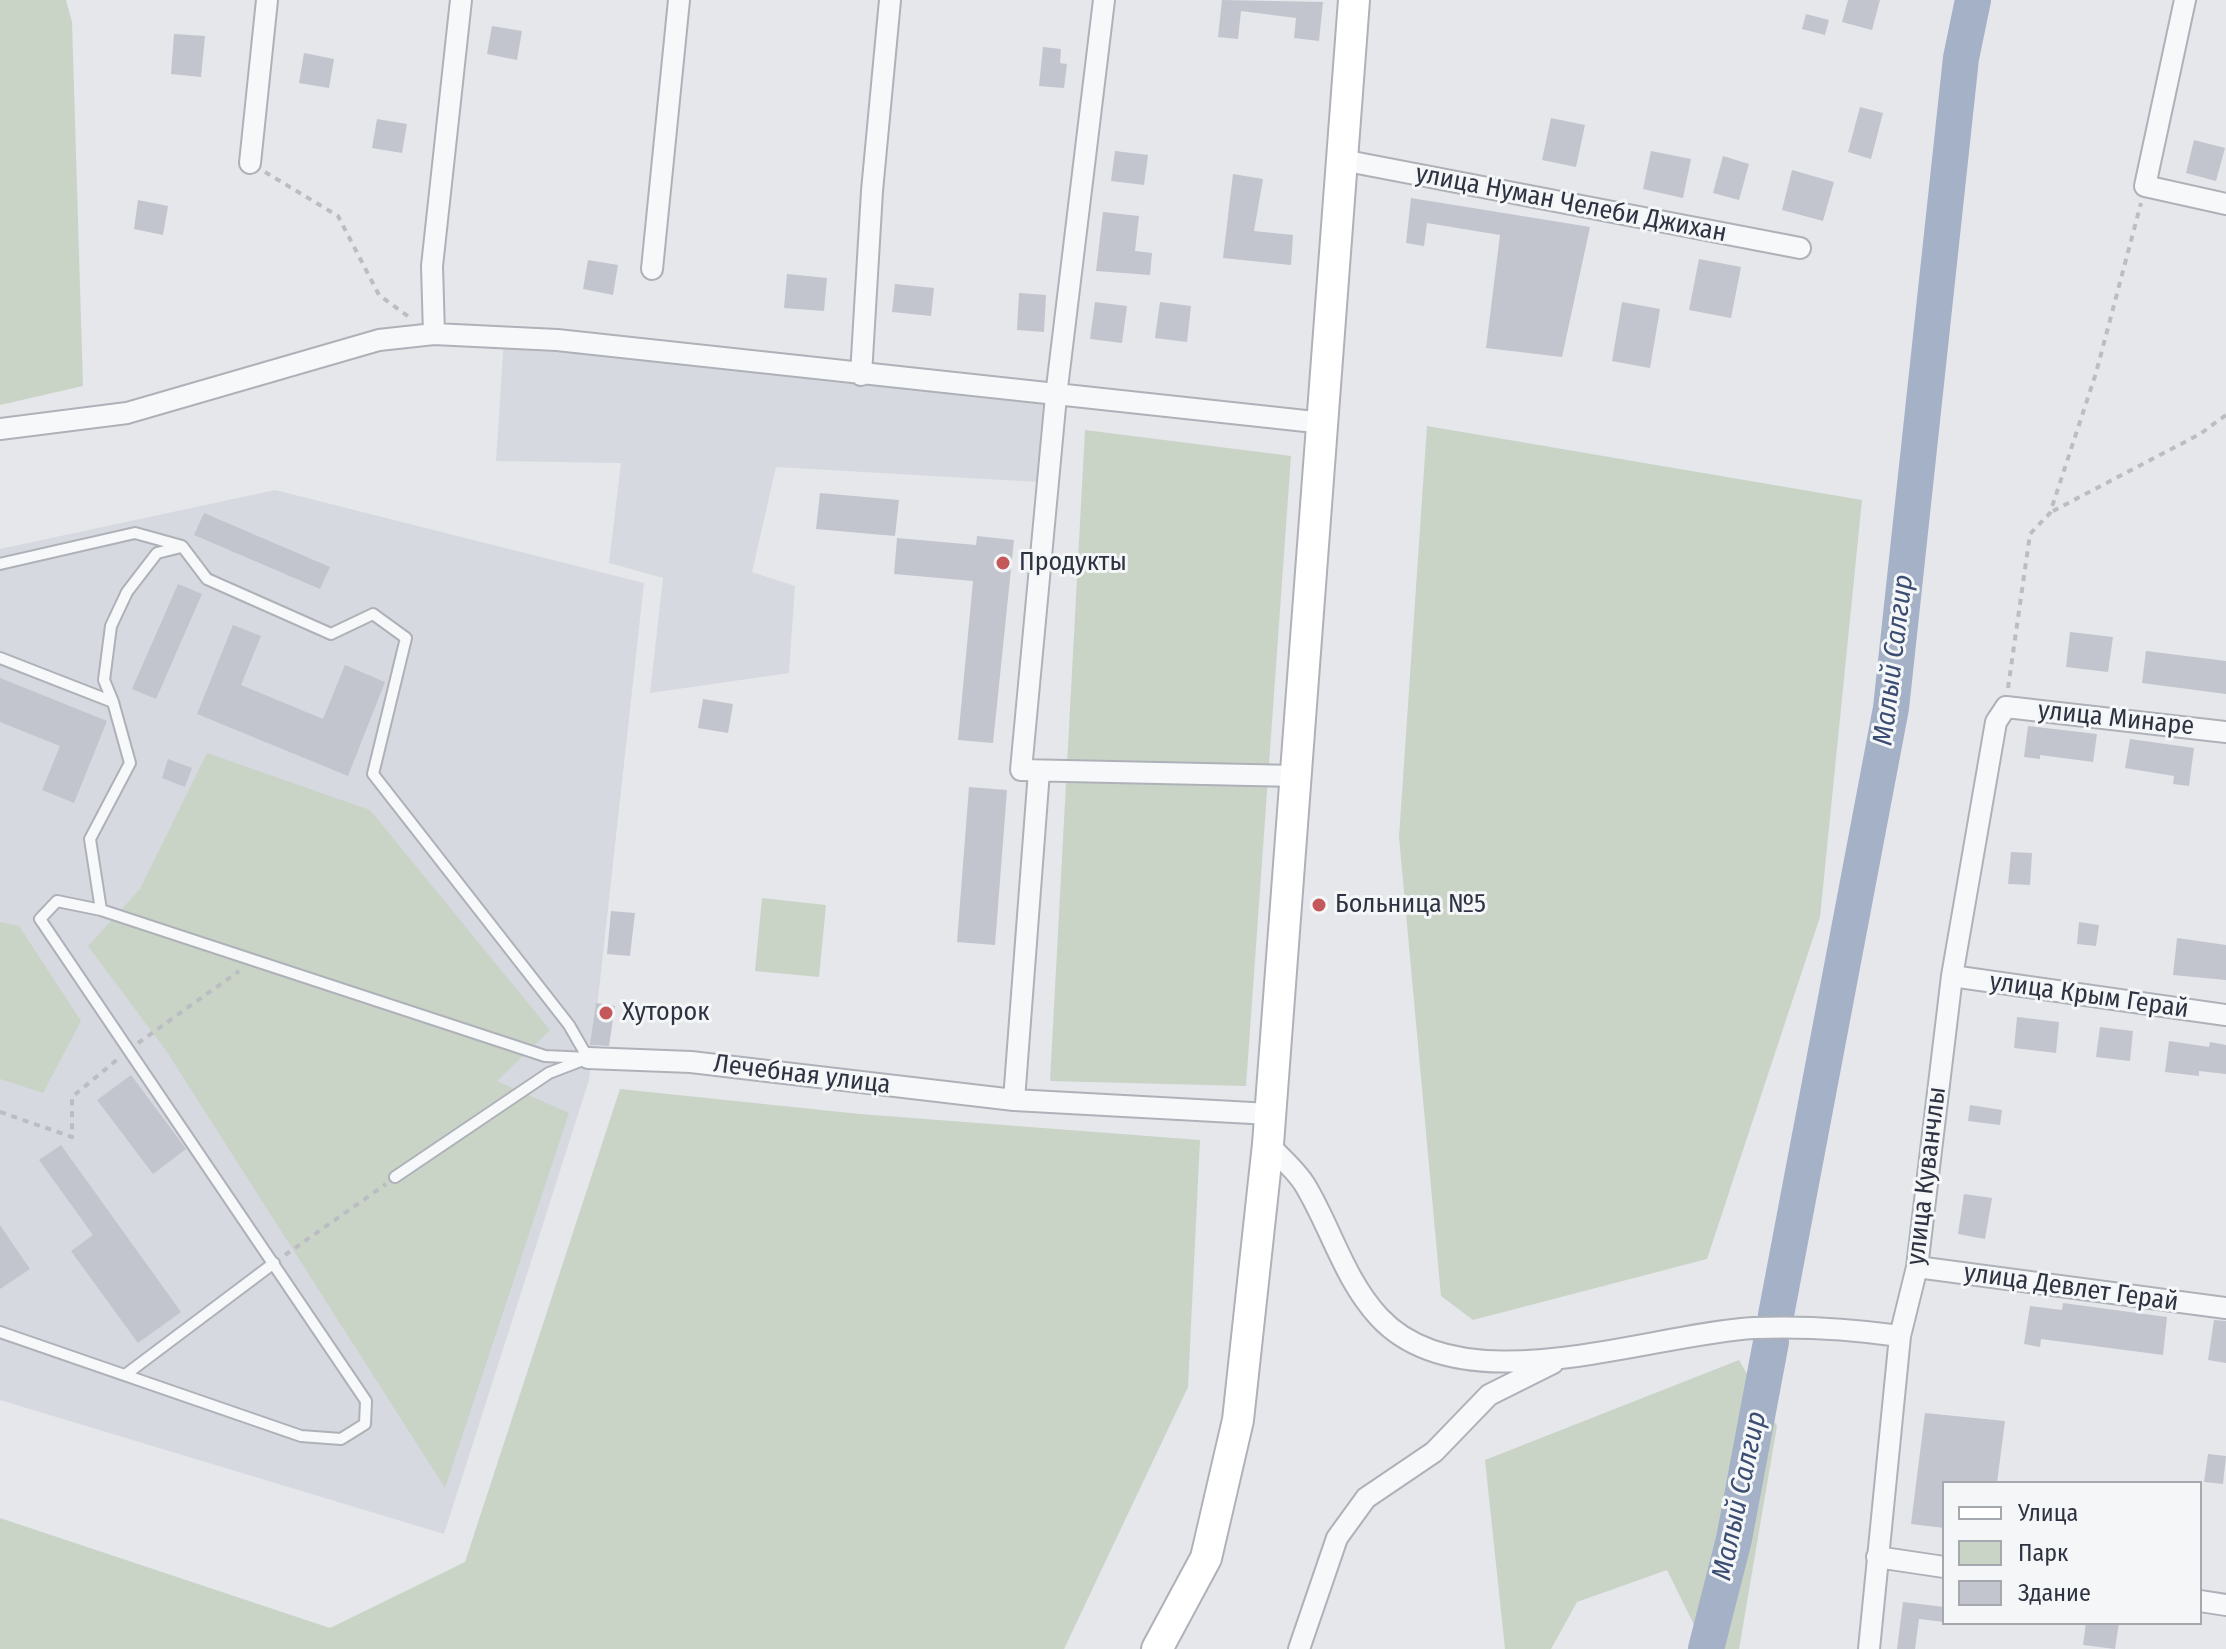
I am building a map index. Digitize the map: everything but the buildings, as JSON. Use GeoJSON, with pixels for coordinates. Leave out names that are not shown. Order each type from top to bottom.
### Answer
{"type":"FeatureCollection","features":[{"type":"Feature","properties":{"kind":"main road"},"geometry":{"type":"LineString","coordinates":[[1157,1649],[1206,1558],[1238,1420],[1268,1144],[1354,0]]}},
{"type":"Feature","properties":{"kind":"street"},"geometry":{"type":"LineString","coordinates":[[250,163],[267,0]]}},
{"type":"Feature","properties":{"kind":"street"},"geometry":{"type":"LineString","coordinates":[[434,334],[432,266],[461,0]]}},
{"type":"Feature","properties":{"kind":"street"},"geometry":{"type":"LineString","coordinates":[[652,269],[679,0]]}},
{"type":"Feature","properties":{"kind":"street"},"geometry":{"type":"LineString","coordinates":[[861,375],[872,191],[890,0]]}},
{"type":"Feature","properties":{"kind":"street"},"geometry":{"type":"LineString","coordinates":[[1014,1100],[1030,771],[1056,396],[1104,0]]}},
{"type":"Feature","properties":{"kind":"street"},"geometry":{"type":"LineString","coordinates":[[2185,0],[2145,186],[2226,204]]}},
{"type":"Feature","properties":{"kind":"street","name":"улица Нуман Челеби Джихан"},"geometry":{"type":"LineString","coordinates":[[1342,160],[1800,248]]}},
{"type":"Feature","properties":{"kind":"street"},"geometry":{"type":"LineString","coordinates":[[0,429],[127,413],[379,340],[434,334],[557,340],[1324,423]]}},
{"type":"Feature","properties":{"kind":"street","name":"улица Минаре"},"geometry":{"type":"LineString","coordinates":[[2006,707],[2226,732]]}},
{"type":"Feature","properties":{"kind":"street","name":"улица Куванчлы"},"geometry":{"type":"LineString","coordinates":[[1869,1649],[1900,1336],[1917,1267],[1952,976],[1996,722],[2006,707]]}},
{"type":"Feature","properties":{"kind":"street"},"geometry":{"type":"LineString","coordinates":[[1030,771],[1296,776]]}},
{"type":"Feature","properties":{"kind":"street","name":"улица Крым Герай"},"geometry":{"type":"LineString","coordinates":[[1952,976],[2226,1015]]}},
{"type":"Feature","properties":{"kind":"street","name":"Лечебная улица"},"geometry":{"type":"LineString","coordinates":[[588,1058],[691,1062],[1014,1100],[1270,1114]]}},
{"type":"Feature","properties":{"kind":"street"},"geometry":{"type":"LineString","coordinates":[[1268,1144],[1304,1182],[1345,1270],[1380,1318],[1431,1354],[1490,1364],[1567,1356],[1752,1328],[1836,1327],[1900,1336]]}},
{"type":"Feature","properties":{"kind":"street","name":"улица Девлет Герай"},"geometry":{"type":"LineString","coordinates":[[1917,1267],[2226,1308]]}},
{"type":"Feature","properties":{"kind":"street"},"geometry":{"type":"LineString","coordinates":[[1299,1649],[1337,1538],[1366,1498],[1434,1452],[1489,1395],[1567,1356]]}},
{"type":"Feature","properties":{"kind":"street"},"geometry":{"type":"LineString","coordinates":[[1877,1557],[1942,1567]]}},
{"type":"Feature","properties":{"kind":"street"},"geometry":{"type":"LineString","coordinates":[[2202,1601],[2226,1605]]}},
{"type":"Feature","properties":{"kind":"lane"},"geometry":{"type":"LineString","coordinates":[[0,564],[135,533],[182,546],[207,579],[331,634],[373,614],[406,638],[373,774],[569,1025],[588,1058]]}},
{"type":"Feature","properties":{"kind":"lane"},"geometry":{"type":"LineString","coordinates":[[101,910],[90,839],[130,763],[104,680],[111,626],[127,592],[157,553],[182,546]]}},
{"type":"Feature","properties":{"kind":"lane"},"geometry":{"type":"LineString","coordinates":[[0,658],[113,702]]}},
{"type":"Feature","properties":{"kind":"lane"},"geometry":{"type":"LineString","coordinates":[[0,1332],[301,1436],[341,1439],[365,1424],[366,1401],[40,919],[57,901],[101,910],[545,1056],[588,1058]]}},
{"type":"Feature","properties":{"kind":"lane"},"geometry":{"type":"LineString","coordinates":[[395,1177],[549,1073],[588,1058]]}},
{"type":"Feature","properties":{"kind":"lane"},"geometry":{"type":"LineString","coordinates":[[125,1375],[274,1263]]}},
{"type":"Feature","properties":{"kind":"path"},"geometry":{"type":"LineString","coordinates":[[250,163],[338,216],[379,295],[434,334]]}},
{"type":"Feature","properties":{"kind":"path"},"geometry":{"type":"LineString","coordinates":[[2050,513],[2096,373],[2145,186]]}},
{"type":"Feature","properties":{"kind":"path"},"geometry":{"type":"LineString","coordinates":[[2006,707],[2030,534],[2050,513],[2200,434],[2226,415]]}},
{"type":"Feature","properties":{"kind":"path"},"geometry":{"type":"LineString","coordinates":[[0,1112],[72,1137],[72,1097],[129,1050],[253,960]]}},
{"type":"Feature","properties":{"kind":"path"},"geometry":{"type":"LineString","coordinates":[[274,1263],[395,1177]]}},
{"type":"Feature","properties":{"kind":"shaded area"},"geometry":{"type":"Polygon","coordinates":[[[504,339],[1047,402],[1038,482],[776,467],[752,572],[795,586],[789,673],[650,693],[663,578],[609,563],[621,463],[496,461],[504,339]]]}},
{"type":"Feature","properties":{"kind":"shaded area"},"geometry":{"type":"Polygon","coordinates":[[[275,490],[644,583],[589,1080],[444,1534],[0,1400],[0,549],[275,490]]]}},
{"type":"Feature","properties":{"kind":"green space"},"geometry":{"type":"Polygon","coordinates":[[[0,0],[66,0],[72,22],[83,386],[0,405],[0,0]]]}},
{"type":"Feature","properties":{"kind":"green space"},"geometry":{"type":"Polygon","coordinates":[[[1427,426],[1862,500],[1820,917],[1707,1259],[1473,1320],[1441,1296],[1399,837],[1427,426]]]}},
{"type":"Feature","properties":{"kind":"green space"},"geometry":{"type":"Polygon","coordinates":[[[1085,430],[1291,456],[1246,1086],[1050,1081],[1085,430]]]}},
{"type":"Feature","properties":{"kind":"green space"},"geometry":{"type":"Polygon","coordinates":[[[207,753],[370,810],[550,1030],[497,1081],[569,1113],[445,1488],[167,1052],[88,946],[140,889],[207,753]]]}},
{"type":"Feature","properties":{"kind":"green space"},"geometry":{"type":"Polygon","coordinates":[[[762,898],[826,905],[819,977],[755,971],[762,898]]]}},
{"type":"Feature","properties":{"kind":"green space"},"geometry":{"type":"Polygon","coordinates":[[[0,922],[19,926],[81,1021],[43,1093],[0,1079],[0,922]]]}},
{"type":"Feature","properties":{"kind":"green space"},"geometry":{"type":"Polygon","coordinates":[[[620,1089],[860,1114],[1200,1140],[1188,1387],[1064,1649],[0,1649],[0,1518],[330,1628],[465,1562],[620,1089]]]}},
{"type":"Feature","properties":{"kind":"green space"},"geometry":{"type":"Polygon","coordinates":[[[1739,1360],[1777,1426],[1739,1649],[1706,1649],[1667,1570],[1577,1602],[1551,1649],[1505,1649],[1485,1460],[1739,1360]]]}},
{"type":"Feature","properties":{"kind":"waterway","name":"Малый Салгир"},"geometry":{"type":"LineString","coordinates":[[1776,1315],[1891,708],[1961,58],[1973,0]]}},
{"type":"Feature","properties":{"kind":"waterway","name":"Малый Салгир"},"geometry":{"type":"LineString","coordinates":[[1706,1649],[1734,1539],[1771,1342]]}},
{"type":"Feature","properties":{"kind":"place","name":"Продукты"},"geometry":{"type":"Point","coordinates":[1003,563]}},
{"type":"Feature","properties":{"kind":"place","name":"Больница №5"},"geometry":{"type":"Point","coordinates":[1319,905]}},
{"type":"Feature","properties":{"kind":"place","name":"Хуторок"},"geometry":{"type":"Point","coordinates":[606,1013]}}]}
